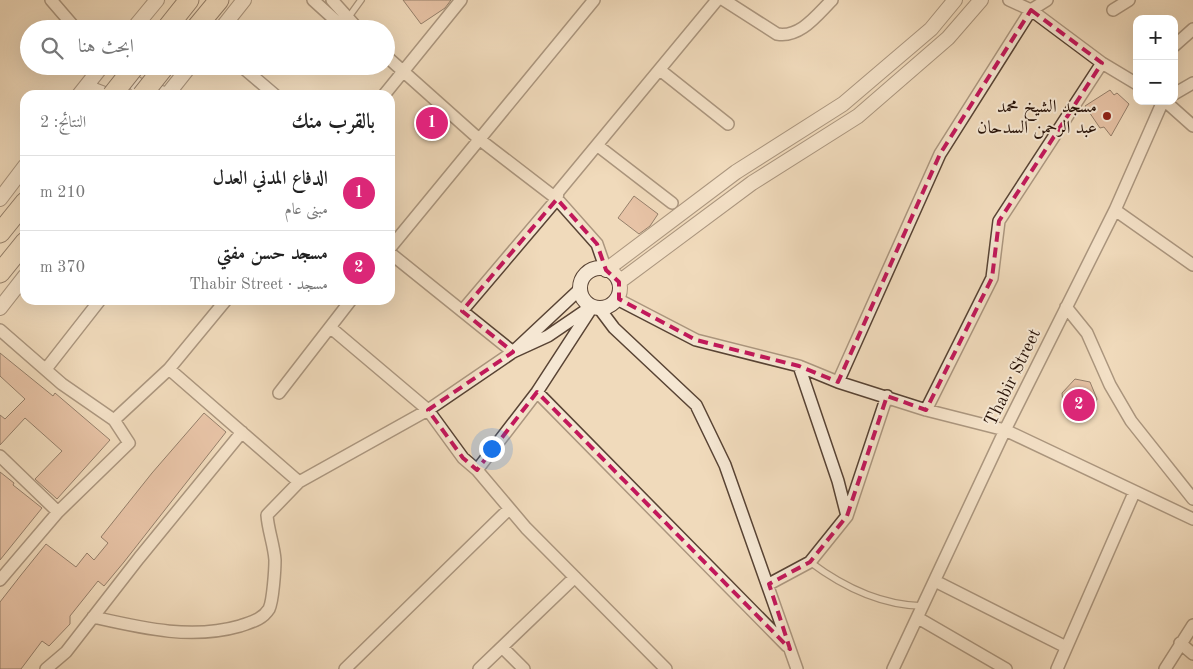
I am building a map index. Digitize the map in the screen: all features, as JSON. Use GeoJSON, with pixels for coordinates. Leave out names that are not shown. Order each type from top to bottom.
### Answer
{"type":"FeatureCollection","features":[{"type":"Feature","properties":{"kind":"highway"},"geometry":{"type":"LineString","coordinates":[[173,20],[189,0]]}},
{"type":"Feature","properties":{"kind":"highway"},"geometry":{"type":"LineString","coordinates":[[202,20],[219,0]]}},
{"type":"Feature","properties":{"kind":"highway"},"geometry":{"type":"LineString","coordinates":[[116,90],[128,75]]}},
{"type":"Feature","properties":{"kind":"highway"},"geometry":{"type":"LineString","coordinates":[[146,90],[158,75]]}},
{"type":"Feature","properties":{"kind":"highway"},"geometry":{"type":"LineString","coordinates":[[0,233],[20,208]]}},
{"type":"Feature","properties":{"kind":"highway"},"geometry":{"type":"LineString","coordinates":[[4,267],[20,248]]}},
{"type":"Feature","properties":{"kind":"street"},"geometry":{"type":"LineString","coordinates":[[51,0],[68,20]]}},
{"type":"Feature","properties":{"kind":"street"},"geometry":{"type":"LineString","coordinates":[[141,20],[158,0]]}},
{"type":"Feature","properties":{"kind":"street"},"geometry":{"type":"LineString","coordinates":[[228,20],[244,0]]}},
{"type":"Feature","properties":{"kind":"street"},"geometry":{"type":"LineString","coordinates":[[313,0],[343,20]]}},
{"type":"Feature","properties":{"kind":"street"},"geometry":{"type":"LineString","coordinates":[[332,0],[345,20]]}},
{"type":"Feature","properties":{"kind":"street"},"geometry":{"type":"LineString","coordinates":[[388,90],[461,0]]}},
{"type":"Feature","properties":{"kind":"street"},"geometry":{"type":"LineString","coordinates":[[395,242],[594,0]]}},
{"type":"Feature","properties":{"kind":"street"},"geometry":{"type":"LineString","coordinates":[[462,311],[557,199],[558,192],[717,0]]}},
{"type":"Feature","properties":{"kind":"street"},"geometry":{"type":"LineString","coordinates":[[724,0],[777,34],[787,36],[797,33],[832,0]]}},
{"type":"Feature","properties":{"kind":"street"},"geometry":{"type":"LineString","coordinates":[[606,270],[736,172],[843,104],[931,29],[955,0]]}},
{"type":"Feature","properties":{"kind":"street"},"geometry":{"type":"LineString","coordinates":[[619,282],[752,183],[858,116],[948,38],[980,0]]}},
{"type":"Feature","properties":{"kind":"street"},"geometry":{"type":"LineString","coordinates":[[1009,0],[1031,10],[1102,63],[1133,82]]}},
{"type":"Feature","properties":{"kind":"street"},"geometry":{"type":"LineString","coordinates":[[838,382],[940,154],[1031,10],[1047,0]]}},
{"type":"Feature","properties":{"kind":"street"},"geometry":{"type":"LineString","coordinates":[[1113,10],[1129,0]]}},
{"type":"Feature","properties":{"kind":"street"},"geometry":{"type":"LineString","coordinates":[[1178,42],[1193,29]]}},
{"type":"Feature","properties":{"kind":"street"},"geometry":{"type":"LineString","coordinates":[[926,410],[992,278],[999,221],[1102,63]]}},
{"type":"Feature","properties":{"kind":"street"},"geometry":{"type":"LineString","coordinates":[[395,66],[479,139],[557,199],[597,244],[606,270]]}},
{"type":"Feature","properties":{"kind":"street"},"geometry":{"type":"LineString","coordinates":[[660,70],[728,124]]}},
{"type":"Feature","properties":{"kind":"street"},"geometry":{"type":"LineString","coordinates":[[84,90],[95,75]]}},
{"type":"Feature","properties":{"kind":"street"},"geometry":{"type":"LineString","coordinates":[[128,75],[136,84],[153,90]]}},
{"type":"Feature","properties":{"kind":"street"},"geometry":{"type":"LineString","coordinates":[[171,90],[183,75]]}},
{"type":"Feature","properties":{"kind":"street"},"geometry":{"type":"LineString","coordinates":[[251,75],[269,90]]}},
{"type":"Feature","properties":{"kind":"street"},"geometry":{"type":"LineString","coordinates":[[1178,92],[1193,83]]}},
{"type":"Feature","properties":{"kind":"street","name":"Thabir Street"},"geometry":{"type":"LineString","coordinates":[[892,669],[918,618],[1005,430],[1115,210],[1162,105]]}},
{"type":"Feature","properties":{"kind":"street"},"geometry":{"type":"LineString","coordinates":[[1169,105],[1193,126]]}},
{"type":"Feature","properties":{"kind":"street"},"geometry":{"type":"LineString","coordinates":[[598,146],[672,203]]}},
{"type":"Feature","properties":{"kind":"street"},"geometry":{"type":"LineString","coordinates":[[0,199],[20,173]]}},
{"type":"Feature","properties":{"kind":"street"},"geometry":{"type":"LineString","coordinates":[[1115,210],[1193,265]]}},
{"type":"Feature","properties":{"kind":"street"},"geometry":{"type":"LineString","coordinates":[[395,257],[513,352]]}},
{"type":"Feature","properties":{"kind":"street"},"geometry":{"type":"LineString","coordinates":[[93,617],[151,630],[204,634],[258,620],[269,608],[273,594],[275,560],[268,532],[267,515],[299,482],[428,410],[513,352],[580,288],[584,277],[588,273],[594,270],[606,270],[616,277],[619,282],[617,299],[609,306],[596,307],[548,336],[513,352]]}},
{"type":"Feature","properties":{"kind":"street"},"geometry":{"type":"LineString","coordinates":[[0,308],[20,282]]}},
{"type":"Feature","properties":{"kind":"street"},"geometry":{"type":"LineString","coordinates":[[580,288],[584,299],[596,307],[614,328],[696,405],[725,466],[769,584],[797,669]]}},
{"type":"Feature","properties":{"kind":"street"},"geometry":{"type":"LineString","coordinates":[[617,299],[696,340],[799,366],[838,382],[887,396],[926,410],[1005,430],[1134,493],[1193,519]]}},
{"type":"Feature","properties":{"kind":"street"},"geometry":{"type":"LineString","coordinates":[[46,368],[96,305]]}},
{"type":"Feature","properties":{"kind":"street"},"geometry":{"type":"LineString","coordinates":[[114,420],[169,369],[222,305]]}},
{"type":"Feature","properties":{"kind":"street"},"geometry":{"type":"LineString","coordinates":[[279,394],[347,305]]}},
{"type":"Feature","properties":{"kind":"street"},"geometry":{"type":"LineString","coordinates":[[477,470],[537,392],[596,307]]}},
{"type":"Feature","properties":{"kind":"street"},"geometry":{"type":"LineString","coordinates":[[1066,307],[1087,333],[1110,385],[1132,420],[1193,499]]}},
{"type":"Feature","properties":{"kind":"street"},"geometry":{"type":"LineString","coordinates":[[331,328],[428,410],[463,458],[477,470],[509,509],[666,669]]}},
{"type":"Feature","properties":{"kind":"street"},"geometry":{"type":"LineString","coordinates":[[0,330],[46,368],[62,384],[114,420],[129,443],[58,512],[0,580]]}},
{"type":"Feature","properties":{"kind":"street"},"geometry":{"type":"LineString","coordinates":[[799,366],[838,481],[847,516]]}},
{"type":"Feature","properties":{"kind":"street"},"geometry":{"type":"LineString","coordinates":[[169,369],[299,482]]}},
{"type":"Feature","properties":{"kind":"street"},"geometry":{"type":"LineString","coordinates":[[537,392],[790,649]]}},
{"type":"Feature","properties":{"kind":"street"},"geometry":{"type":"LineString","coordinates":[[769,584],[810,562],[847,516],[887,396]]}},
{"type":"Feature","properties":{"kind":"street"},"geometry":{"type":"LineString","coordinates":[[46,669],[66,652],[242,432]]}},
{"type":"Feature","properties":{"kind":"street"},"geometry":{"type":"LineString","coordinates":[[0,456],[58,512]]}},
{"type":"Feature","properties":{"kind":"street"},"geometry":{"type":"LineString","coordinates":[[1057,669],[1134,493]]}},
{"type":"Feature","properties":{"kind":"street"},"geometry":{"type":"LineString","coordinates":[[345,669],[509,509]]}},
{"type":"Feature","properties":{"kind":"street"},"geometry":{"type":"LineString","coordinates":[[480,669],[574,577]]}},
{"type":"Feature","properties":{"kind":"street"},"geometry":{"type":"LineString","coordinates":[[935,581],[1066,647]]}},
{"type":"Feature","properties":{"kind":"street"},"geometry":{"type":"LineString","coordinates":[[918,618],[1006,669]]}},
{"type":"Feature","properties":{"kind":"street"},"geometry":{"type":"LineString","coordinates":[[1165,669],[1193,624]]}},
{"type":"Feature","properties":{"kind":"street"},"geometry":{"type":"LineString","coordinates":[[1180,643],[1193,654]]}},
{"type":"Feature","properties":{"kind":"street"},"geometry":{"type":"LineString","coordinates":[[502,648],[524,669]]}},
{"type":"Feature","properties":{"kind":"lane"},"geometry":{"type":"LineString","coordinates":[[349,20],[361,0]]}},
{"type":"Feature","properties":{"kind":"lane"},"geometry":{"type":"LineString","coordinates":[[810,562],[847,587],[878,598],[923,606]]}},
{"type":"Feature","properties":{"kind":"highlighted area"},"geometry":{"type":"Polygon","coordinates":[[[1031,10],[1102,63],[999,221],[992,278],[926,410],[887,396],[847,516],[810,562],[769,584],[790,649],[537,392],[477,470],[463,458],[428,410],[513,352],[462,311],[557,199],[597,244],[606,270],[619,282],[619,299],[696,340],[799,366],[838,382],[940,154],[1031,10]]]}},
{"type":"Feature","properties":{"kind":"building"},"geometry":{"type":"Polygon","coordinates":[[[403,0],[451,0],[445,8],[421,24],[403,0]]]}},
{"type":"Feature","properties":{"kind":"building","name":"مسجد الشيخ محمد عبد الرحمن السدحان"},"geometry":{"type":"Polygon","coordinates":[[[1110,90],[1114,95],[1117,93],[1129,104],[1111,136],[1104,127],[1100,128],[1085,106],[1110,90]]]}},
{"type":"Feature","properties":{"kind":"building"},"geometry":{"type":"Polygon","coordinates":[[[634,196],[658,214],[650,226],[639,234],[618,218],[634,196]]]}},
{"type":"Feature","properties":{"kind":"building"},"geometry":{"type":"Polygon","coordinates":[[[0,353],[53,396],[55,393],[110,440],[57,499],[35,479],[62,451],[25,418],[0,445],[0,415],[5,419],[25,399],[0,376],[0,353]]]}},
{"type":"Feature","properties":{"kind":"building"},"geometry":{"type":"Polygon","coordinates":[[[1075,379],[1090,382],[1097,399],[1093,412],[1078,421],[1064,415],[1062,393],[1075,379]]]}},
{"type":"Feature","properties":{"kind":"building"},"geometry":{"type":"Polygon","coordinates":[[[204,413],[226,432],[124,562],[104,586],[98,581],[70,616],[70,624],[49,646],[42,641],[21,669],[0,669],[0,602],[21,575],[46,544],[76,567],[87,553],[94,560],[108,543],[101,537],[152,473],[204,413]]]}},
{"type":"Feature","properties":{"kind":"building"},"geometry":{"type":"Polygon","coordinates":[[[0,472],[42,508],[0,560],[0,472]]]}},
{"type":"Feature","properties":{"kind":"place","name":"مسجد الشيخ محمد عبد الرحمن السدحان"},"geometry":{"type":"Point","coordinates":[1107,116]}},
{"type":"Feature","properties":{"kind":"place","name":"الدفاع المدني العدل"},"geometry":{"type":"Point","coordinates":[432,123]}},
{"type":"Feature","properties":{"kind":"place","name":"مسجد حسن مفتي"},"geometry":{"type":"Point","coordinates":[1079,405]}}]}
